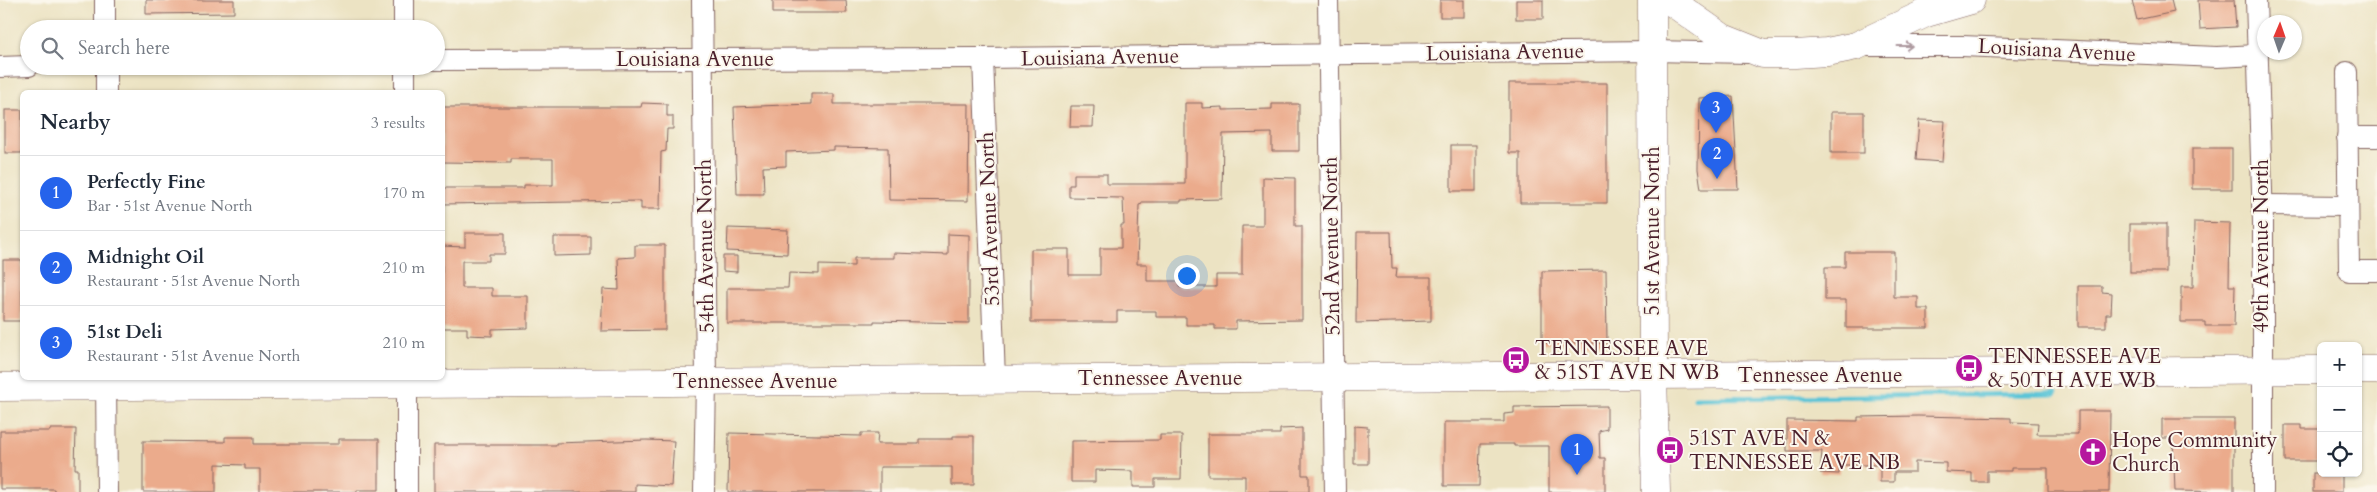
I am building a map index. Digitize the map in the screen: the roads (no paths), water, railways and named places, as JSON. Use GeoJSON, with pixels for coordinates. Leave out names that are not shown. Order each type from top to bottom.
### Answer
{"type":"FeatureCollection","features":[{"type":"Feature","properties":{"kind":"street"},"geometry":{"type":"LineString","coordinates":[[105,0],[106,20]]}},
{"type":"Feature","properties":{"kind":"street"},"geometry":{"type":"LineString","coordinates":[[404,0],[404,20]]}},
{"type":"Feature","properties":{"kind":"street","name":"54th Avenue North"},"geometry":{"type":"LineString","coordinates":[[702,0],[706,381],[704,492]]}},
{"type":"Feature","properties":{"kind":"street","name":"52nd Avenue North"},"geometry":{"type":"LineString","coordinates":[[1328,0],[1335,492]]}},
{"type":"Feature","properties":{"kind":"street","name":"51st Avenue North"},"geometry":{"type":"LineString","coordinates":[[1652,0],[1653,374],[1656,492]]}},
{"type":"Feature","properties":{"kind":"street"},"geometry":{"type":"LineString","coordinates":[[1669,0],[1723,38],[1763,54],[1827,52],[1856,46],[1926,13],[1971,0]]}},
{"type":"Feature","properties":{"kind":"street","name":"49th Avenue North"},"geometry":{"type":"LineString","coordinates":[[2256,0],[2257,28]]}},
{"type":"Feature","properties":{"kind":"street","name":"Louisiana Avenue"},"geometry":{"type":"LineString","coordinates":[[1856,46],[1962,46],[2217,57],[2257,55]]}},
{"type":"Feature","properties":{"kind":"street","name":"Louisiana Avenue"},"geometry":{"type":"LineString","coordinates":[[445,60],[983,58],[1652,50],[1763,54]]}},
{"type":"Feature","properties":{"kind":"street","name":"53rd Avenue North"},"geometry":{"type":"LineString","coordinates":[[983,58],[995,379]]}},
{"type":"Feature","properties":{"kind":"street","name":"49th Avenue North"},"geometry":{"type":"LineString","coordinates":[[2258,60],[2262,205],[2262,492]]}},
{"type":"Feature","properties":{"kind":"street"},"geometry":{"type":"LineString","coordinates":[[0,67],[20,66]]}},
{"type":"Feature","properties":{"kind":"street"},"geometry":{"type":"LineString","coordinates":[[2347,72],[2348,271],[2377,271]]}},
{"type":"Feature","properties":{"kind":"street"},"geometry":{"type":"LineString","coordinates":[[106,75],[106,90]]}},
{"type":"Feature","properties":{"kind":"street"},"geometry":{"type":"LineString","coordinates":[[405,75],[405,90]]}},
{"type":"Feature","properties":{"kind":"street"},"geometry":{"type":"LineString","coordinates":[[2347,136],[2377,137]]}},
{"type":"Feature","properties":{"kind":"street"},"geometry":{"type":"LineString","coordinates":[[2262,205],[2348,206]]}},
{"type":"Feature","properties":{"kind":"street","name":"Tennessee Avenue"},"geometry":{"type":"LineString","coordinates":[[0,387],[106,382],[706,381],[1653,374],[1843,375],[2317,370]]}},
{"type":"Feature","properties":{"kind":"street"},"geometry":{"type":"LineString","coordinates":[[2362,370],[2377,370]]}},
{"type":"Feature","properties":{"kind":"street"},"geometry":{"type":"LineString","coordinates":[[407,380],[407,492]]}},
{"type":"Feature","properties":{"kind":"street"},"geometry":{"type":"LineString","coordinates":[[106,382],[107,492]]}},
{"type":"Feature","properties":{"kind":"waterway"},"geometry":{"type":"LineString","coordinates":[[1695,398],[2055,394]]}},
{"type":"Feature","properties":{"kind":"place","name":"51st Deli"},"geometry":{"type":"Point","coordinates":[1716,133]}},
{"type":"Feature","properties":{"kind":"place","name":"Midnight Oil"},"geometry":{"type":"Point","coordinates":[1717,179]}},
{"type":"Feature","properties":{"kind":"place","name":"TENNESSEE AVE & 51ST AVE N WB"},"geometry":{"type":"Point","coordinates":[1516,360]}},
{"type":"Feature","properties":{"kind":"place","name":"TENNESSEE AVE & 50TH AVE WB"},"geometry":{"type":"Point","coordinates":[1969,368]}},
{"type":"Feature","properties":{"kind":"place","name":"51ST AVE N & TENNESSEE AVE NB"},"geometry":{"type":"Point","coordinates":[1670,450]}},
{"type":"Feature","properties":{"kind":"place","name":"Hope Community Church"},"geometry":{"type":"Point","coordinates":[2093,452]}},
{"type":"Feature","properties":{"kind":"place","name":"Perfectly Fine"},"geometry":{"type":"Point","coordinates":[1577,475]}}]}
